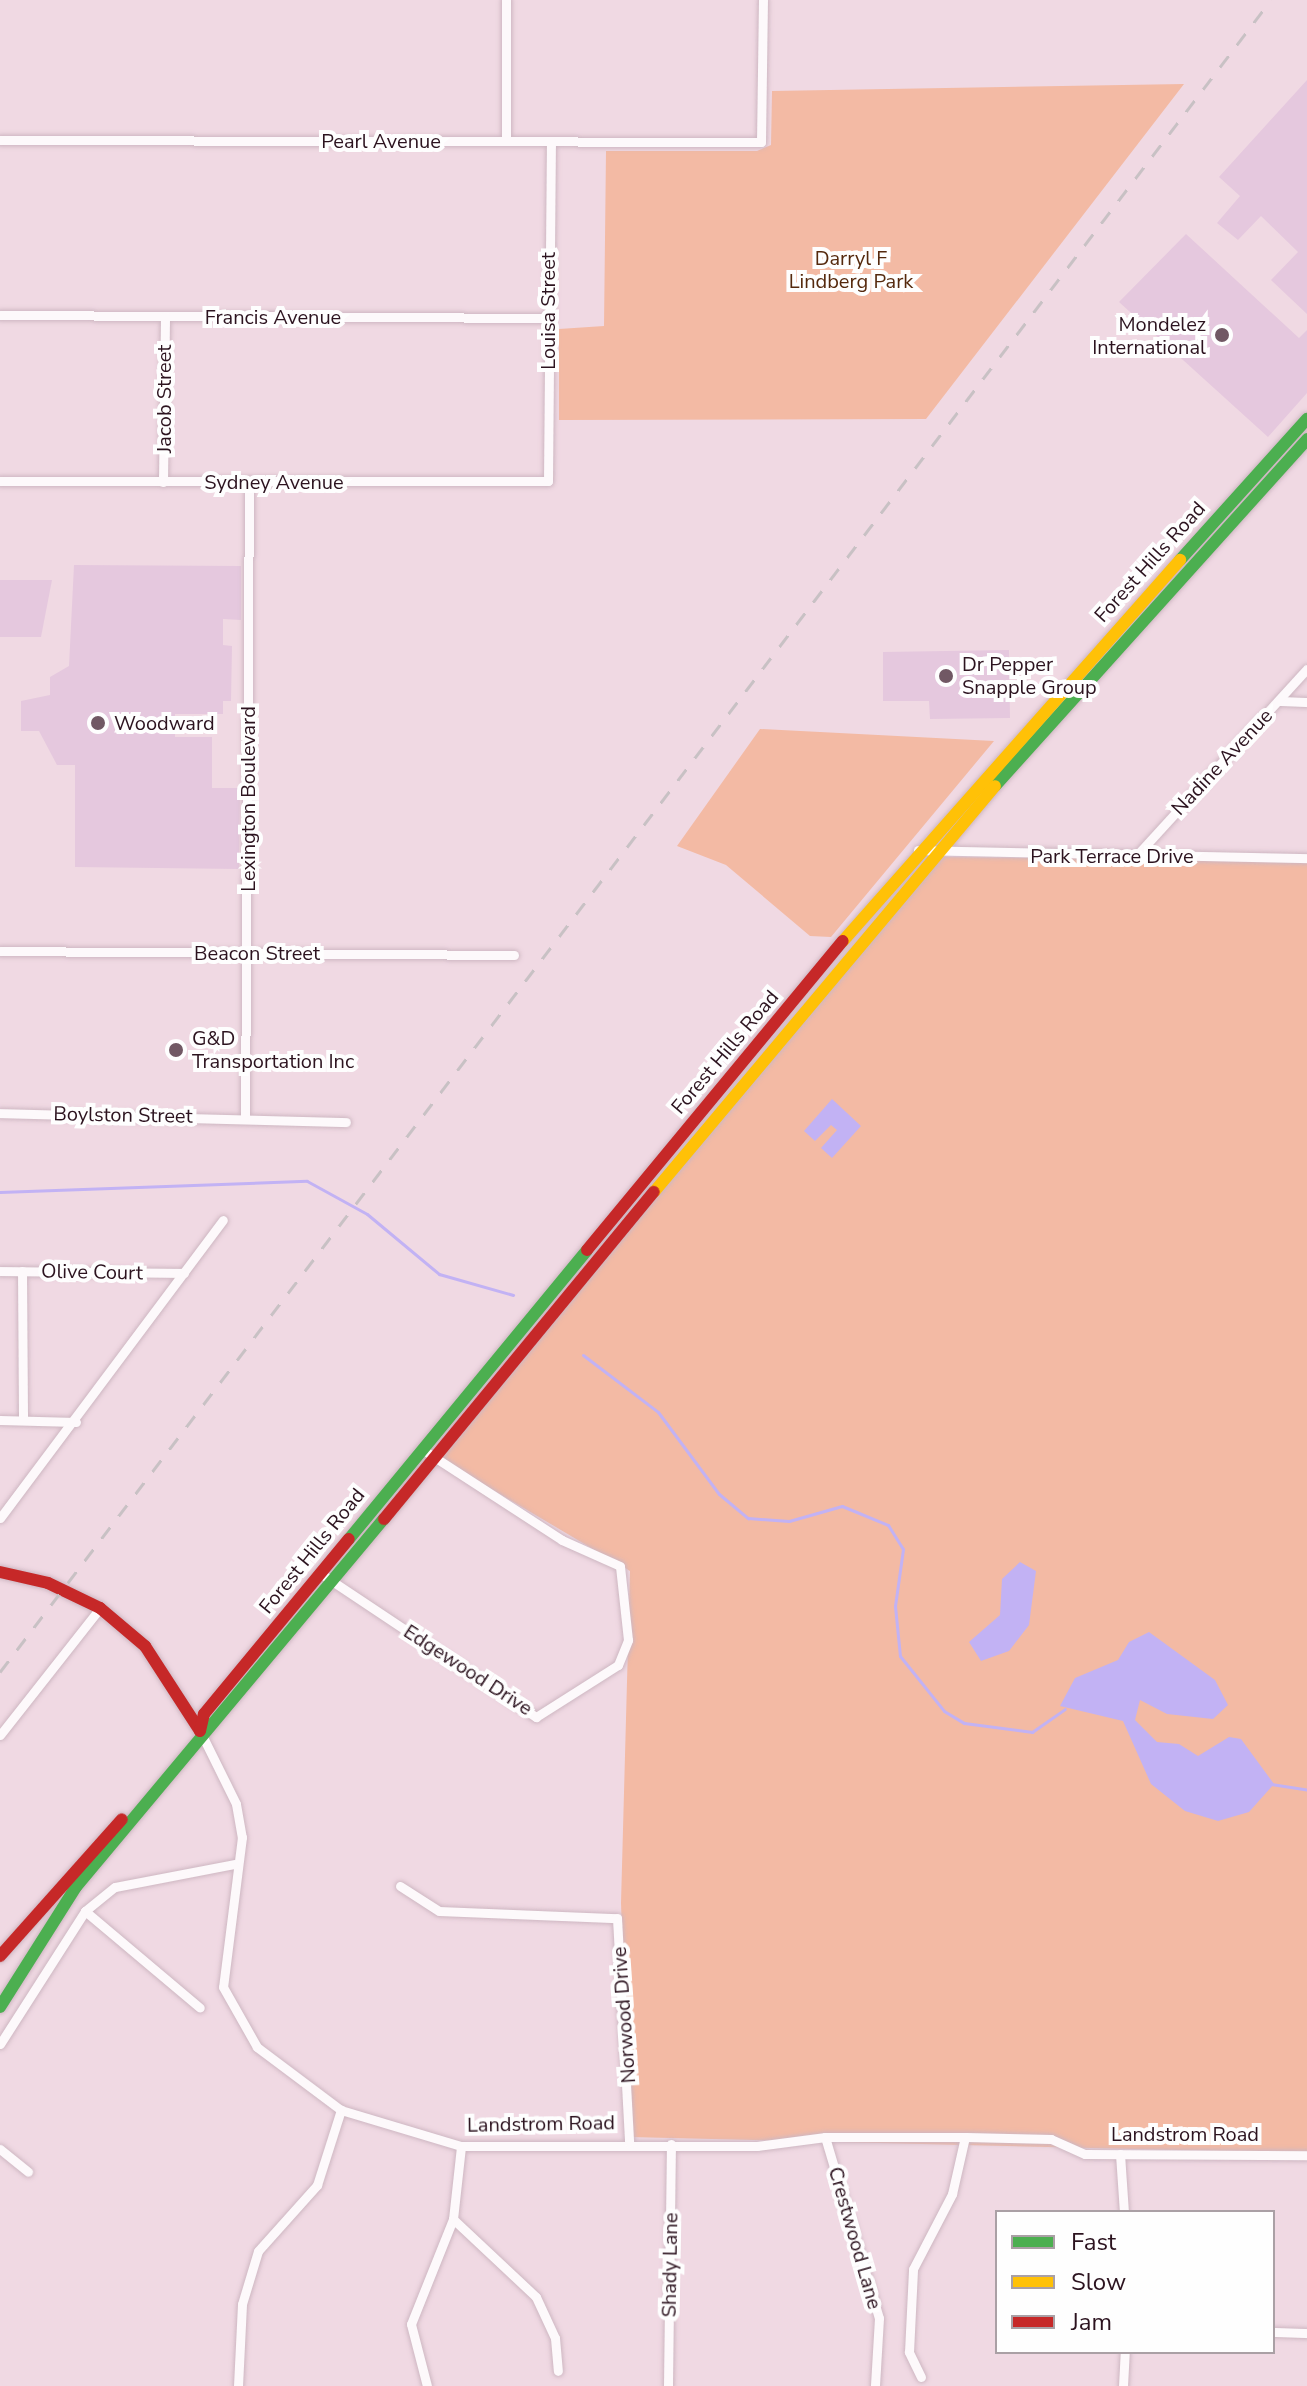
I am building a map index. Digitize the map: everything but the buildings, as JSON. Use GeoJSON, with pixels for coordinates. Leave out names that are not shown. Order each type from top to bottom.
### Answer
{"type":"FeatureCollection","features":[{"type":"Feature","properties":{"kind":"street"},"geometry":{"type":"LineString","coordinates":[[506,0],[506,141]]}},
{"type":"Feature","properties":{"kind":"street","name":"Pearl Avenue"},"geometry":{"type":"LineString","coordinates":[[0,140],[761,142],[763,0]]}},
{"type":"Feature","properties":{"kind":"street","name":"Louisa Street"},"geometry":{"type":"LineString","coordinates":[[548,481],[547,318],[551,141]]}},
{"type":"Feature","properties":{"kind":"street","name":"Francis Avenue"},"geometry":{"type":"LineString","coordinates":[[0,315],[547,318]]}},
{"type":"Feature","properties":{"kind":"street","name":"Jacob Street"},"geometry":{"type":"LineString","coordinates":[[163,482],[165,316]]}},
{"type":"Feature","properties":{"kind":"street","name":"Forest Hills Road"},"geometry":{"type":"LineString","coordinates":[[0,2007],[76,1887],[200,1731],[220,1717],[933,855],[1064,709],[1307,419]]}},
{"type":"Feature","properties":{"kind":"street","name":"Forest Hills Road"},"geometry":{"type":"LineString","coordinates":[[200,1731],[204,1714],[918,850],[1051,702],[1212,533],[1307,439]]}},
{"type":"Feature","properties":{"kind":"street","name":"Sydney Avenue"},"geometry":{"type":"LineString","coordinates":[[0,481],[548,481]]}},
{"type":"Feature","properties":{"kind":"street","name":"Lexington Boulevard"},"geometry":{"type":"LineString","coordinates":[[245,1117],[249,482]]}},
{"type":"Feature","properties":{"kind":"street","name":"Nadine Avenue"},"geometry":{"type":"LineString","coordinates":[[1137,855],[1307,669]]}},
{"type":"Feature","properties":{"kind":"street"},"geometry":{"type":"LineString","coordinates":[[1279,701],[1307,702]]}},
{"type":"Feature","properties":{"kind":"street"},"geometry":{"type":"LineString","coordinates":[[1051,702],[1064,709]]}},
{"type":"Feature","properties":{"kind":"street","name":"Park Terrace Drive"},"geometry":{"type":"LineString","coordinates":[[918,850],[933,855],[1307,858]]}},
{"type":"Feature","properties":{"kind":"street","name":"Beacon Street"},"geometry":{"type":"LineString","coordinates":[[0,951],[514,955]]}},
{"type":"Feature","properties":{"kind":"street"},"geometry":{"type":"LineString","coordinates":[[781,1018],[793,1026]]}},
{"type":"Feature","properties":{"kind":"street"},"geometry":{"type":"LineString","coordinates":[[732,1076],[743,1085]]}},
{"type":"Feature","properties":{"kind":"street","name":"Boylston Street"},"geometry":{"type":"LineString","coordinates":[[0,1113],[346,1122]]}},
{"type":"Feature","properties":{"kind":"street"},"geometry":{"type":"LineString","coordinates":[[0,1518],[76,1422],[223,1220]]}},
{"type":"Feature","properties":{"kind":"street","name":"Olive Court"},"geometry":{"type":"LineString","coordinates":[[0,1271],[184,1273]]}},
{"type":"Feature","properties":{"kind":"street"},"geometry":{"type":"LineString","coordinates":[[22,1271],[23,1420]]}},
{"type":"Feature","properties":{"kind":"street"},"geometry":{"type":"LineString","coordinates":[[0,1420],[76,1422]]}},
{"type":"Feature","properties":{"kind":"street","name":"Edgewood Drive"},"geometry":{"type":"LineString","coordinates":[[320,1573],[536,1717],[618,1665],[628,1640],[620,1566],[562,1540],[422,1449]]}},
{"type":"Feature","properties":{"kind":"street","name":"Landstrom Road"},"geometry":{"type":"LineString","coordinates":[[0,1572],[48,1583],[100,1608],[145,1646],[200,1731],[236,1804],[242,1837],[234,1864],[223,1950],[223,1987],[235,2015],[285,2074],[341,2110],[461,2146],[629,2143],[757,2146],[825,2137],[965,2137],[1051,2139],[1085,2154],[1307,2155]]}},
{"type":"Feature","properties":{"kind":"street"},"geometry":{"type":"LineString","coordinates":[[0,1735],[100,1608]]}},
{"type":"Feature","properties":{"kind":"street","name":"Forest Hills Road"},"geometry":{"type":"LineString","coordinates":[[0,1956],[83,1857],[164,1778]]}},
{"type":"Feature","properties":{"kind":"street"},"geometry":{"type":"LineString","coordinates":[[0,2044],[85,1911],[115,1887],[234,1864]]}},
{"type":"Feature","properties":{"kind":"street","name":"Norwood Drive"},"geometry":{"type":"LineString","coordinates":[[400,1886],[439,1911],[617,1918],[629,2143]]}},
{"type":"Feature","properties":{"kind":"street"},"geometry":{"type":"LineString","coordinates":[[85,1911],[200,2008]]}},
{"type":"Feature","properties":{"kind":"street"},"geometry":{"type":"LineString","coordinates":[[238,2386],[242,2304],[258,2251],[317,2185],[341,2110]]}},
{"type":"Feature","properties":{"kind":"street","name":"Crestwood Lane"},"geometry":{"type":"LineString","coordinates":[[825,2137],[879,2318],[875,2386]]}},
{"type":"Feature","properties":{"kind":"street"},"geometry":{"type":"LineString","coordinates":[[921,2377],[909,2352],[913,2269],[952,2194],[965,2137]]}},
{"type":"Feature","properties":{"kind":"street","name":"Shady Lane"},"geometry":{"type":"LineString","coordinates":[[668,2386],[671,2144]]}},
{"type":"Feature","properties":{"kind":"street"},"geometry":{"type":"LineString","coordinates":[[427,2386],[411,2324],[453,2219],[461,2146]]}},
{"type":"Feature","properties":{"kind":"street"},"geometry":{"type":"LineString","coordinates":[[0,2149],[28,2172]]}},
{"type":"Feature","properties":{"kind":"street"},"geometry":{"type":"LineString","coordinates":[[1120,2154],[1124,2210]]}},
{"type":"Feature","properties":{"kind":"street"},"geometry":{"type":"LineString","coordinates":[[453,2219],[536,2297],[555,2338],[558,2371]]}},
{"type":"Feature","properties":{"kind":"street"},"geometry":{"type":"LineString","coordinates":[[1275,2332],[1307,2333]]}},
{"type":"Feature","properties":{"kind":"street"},"geometry":{"type":"LineString","coordinates":[[1123,2386],[1125,2354]]}},
{"type":"Feature","properties":{"kind":"green space","name":"Darryl F Lindberg Park"},"geometry":{"type":"Polygon","coordinates":[[[1184,84],[926,419],[559,420],[559,329],[604,326],[606,151],[757,151],[771,145],[772,91],[1184,84]]]}},
{"type":"Feature","properties":{"kind":"green space"},"geometry":{"type":"Polygon","coordinates":[[[760,729],[994,741],[831,937],[810,936],[726,865],[677,846],[760,729]]]}},
{"type":"Feature","properties":{"kind":"green space"},"geometry":{"type":"Polygon","coordinates":[[[938,857],[1307,860],[1307,2153],[629,2137],[621,1903],[630,1571],[441,1459],[938,857]]]}},
{"type":"Feature","properties":{"kind":"shaded area"},"geometry":{"type":"Polygon","coordinates":[[[832,1099],[861,1126],[832,1158],[821,1148],[837,1130],[831,1125],[815,1141],[804,1131],[832,1099]]]}},
{"type":"Feature","properties":{"kind":"shaded area"},"geometry":{"type":"Polygon","coordinates":[[[1020,1562],[1036,1571],[1029,1625],[1009,1651],[981,1661],[969,1642],[1000,1615],[1002,1579],[1020,1562]]]}},
{"type":"Feature","properties":{"kind":"shaded area"},"geometry":{"type":"Polygon","coordinates":[[[1149,1632],[1215,1680],[1228,1705],[1213,1719],[1167,1714],[1140,1700],[1135,1720],[1157,1742],[1179,1744],[1198,1756],[1229,1737],[1241,1739],[1274,1784],[1249,1812],[1218,1821],[1185,1811],[1151,1784],[1123,1721],[1060,1706],[1075,1678],[1118,1660],[1129,1642],[1149,1632]]]}},
{"type":"Feature","properties":{"kind":"waterway"},"geometry":{"type":"LineString","coordinates":[[0,1192],[307,1181],[367,1214],[439,1274],[513,1295]]}},
{"type":"Feature","properties":{"kind":"waterway"},"geometry":{"type":"LineString","coordinates":[[583,1355],[658,1412],[719,1494],[748,1518],[789,1521],[842,1506],[888,1525],[903,1549],[895,1606],[900,1656],[944,1711],[964,1723],[1032,1732],[1065,1709]]}},
{"type":"Feature","properties":{"kind":"waterway"},"geometry":{"type":"LineString","coordinates":[[1271,1784],[1307,1790]]}},
{"type":"Feature","properties":{"kind":"railway"},"geometry":{"type":"LineString","coordinates":[[0,1672],[1271,0]]}},
{"type":"Feature","properties":{"kind":"traffic: fast"},"geometry":{"type":"LineString","coordinates":[[1180,560],[1307,419]]}},
{"type":"Feature","properties":{"kind":"traffic: fast"},"geometry":{"type":"LineString","coordinates":[[995,786],[1307,439]]}},
{"type":"Feature","properties":{"kind":"traffic: fast"},"geometry":{"type":"LineString","coordinates":[[349,1539],[587,1250]]}},
{"type":"Feature","properties":{"kind":"traffic: fast"},"geometry":{"type":"LineString","coordinates":[[0,2007],[76,1887],[384,1519]]}},
{"type":"Feature","properties":{"kind":"traffic: slow"},"geometry":{"type":"LineString","coordinates":[[843,941],[1180,560]]}},
{"type":"Feature","properties":{"kind":"traffic: slow"},"geometry":{"type":"LineString","coordinates":[[654,1192],[995,786]]}},
{"type":"Feature","properties":{"kind":"traffic: jam"},"geometry":{"type":"LineString","coordinates":[[587,1250],[843,941]]}},
{"type":"Feature","properties":{"kind":"traffic: jam"},"geometry":{"type":"LineString","coordinates":[[384,1519],[654,1192]]}},
{"type":"Feature","properties":{"kind":"traffic: jam"},"geometry":{"type":"LineString","coordinates":[[200,1731],[204,1714],[349,1539]]}},
{"type":"Feature","properties":{"kind":"traffic: jam"},"geometry":{"type":"LineString","coordinates":[[0,1572],[48,1583],[100,1608],[145,1646],[200,1731]]}},
{"type":"Feature","properties":{"kind":"traffic: jam"},"geometry":{"type":"LineString","coordinates":[[0,1956],[122,1819]]}},
{"type":"Feature","properties":{"kind":"place","name":"Mondelez International"},"geometry":{"type":"Point","coordinates":[1222,335]}},
{"type":"Feature","properties":{"kind":"place","name":"Dr Pepper Snapple Group"},"geometry":{"type":"Point","coordinates":[946,676]}},
{"type":"Feature","properties":{"kind":"place","name":"Woodward"},"geometry":{"type":"Point","coordinates":[98,723]}},
{"type":"Feature","properties":{"kind":"place","name":"G&D Transportation Inc"},"geometry":{"type":"Point","coordinates":[176,1050]}}]}
